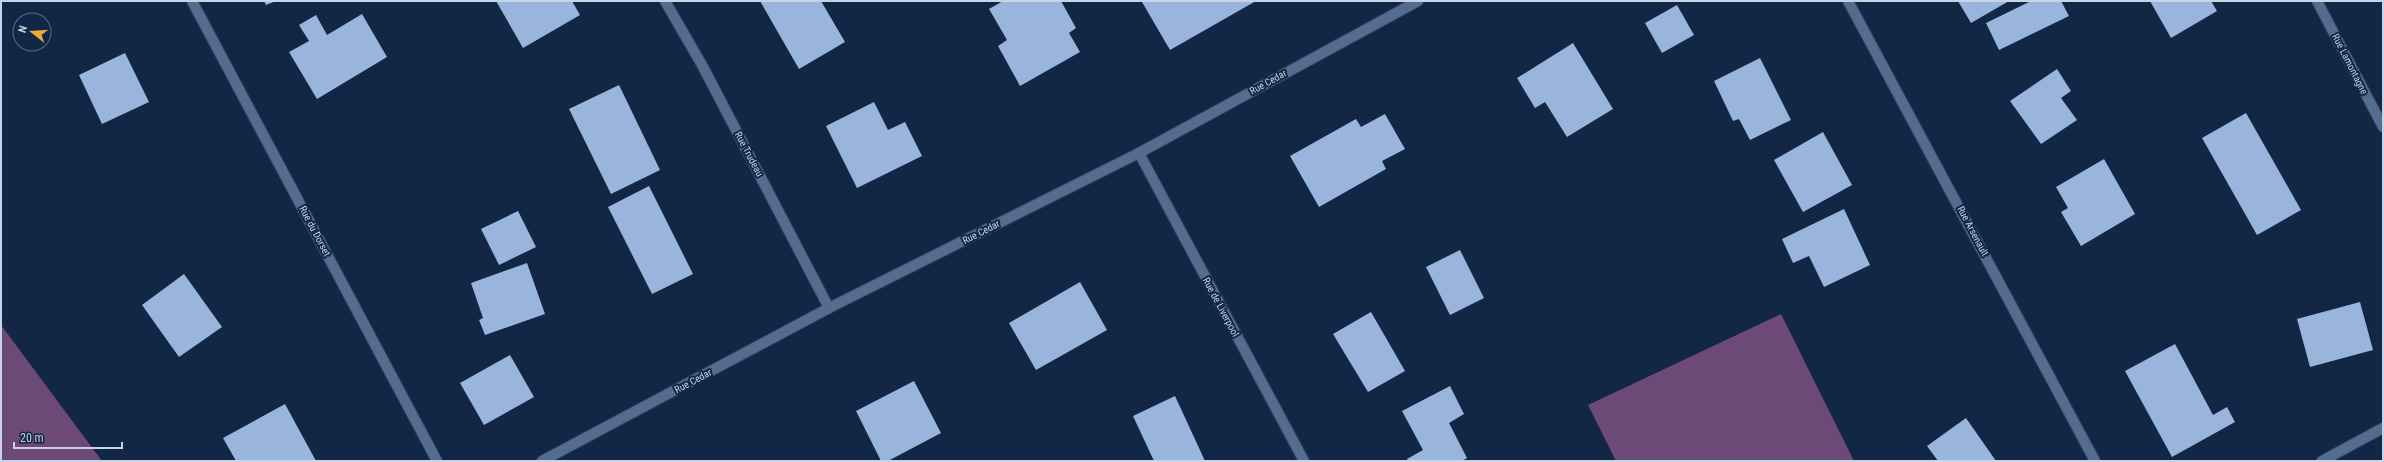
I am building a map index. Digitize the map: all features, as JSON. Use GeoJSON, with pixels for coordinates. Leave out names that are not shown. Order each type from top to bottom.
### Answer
{"type":"FeatureCollection","features":[{"type":"Feature","properties":{"kind":"street","name":"Rue du Dorset"},"geometry":{"type":"LineString","coordinates":[[192,1],[437,461]]}},
{"type":"Feature","properties":{"kind":"street","name":"Rue Trudeau"},"geometry":{"type":"LineString","coordinates":[[665,1],[706,72],[829,308]]}},
{"type":"Feature","properties":{"kind":"street","name":"Rue Cedar"},"geometry":{"type":"LineString","coordinates":[[542,461],[829,308],[1139,153],[1418,1]]}},
{"type":"Feature","properties":{"kind":"street","name":"Rue Arsenault"},"geometry":{"type":"LineString","coordinates":[[1848,1],[2095,461]]}},
{"type":"Feature","properties":{"kind":"street","name":"Rue Lamontagne"},"geometry":{"type":"LineString","coordinates":[[2317,1],[2383,127]]}},
{"type":"Feature","properties":{"kind":"street","name":"Rue de Liverpool"},"geometry":{"type":"LineString","coordinates":[[1139,153],[1304,461]]}},
{"type":"Feature","properties":{"kind":"street"},"geometry":{"type":"LineString","coordinates":[[2322,461],[2383,428]]}},
{"type":"Feature","properties":{"kind":"shaded area"},"geometry":{"type":"Polygon","coordinates":[[[1781,314],[1854,461],[1616,461],[1588,405],[1781,314]]]}},
{"type":"Feature","properties":{"kind":"shaded area"},"geometry":{"type":"Polygon","coordinates":[[[1,325],[102,461],[1,461],[1,325]]]}},
{"type":"Feature","properties":{"kind":"building"},"geometry":{"type":"Polygon","coordinates":[[[264,1],[276,1],[266,5],[264,1]]]}},
{"type":"Feature","properties":{"kind":"building"},"geometry":{"type":"Polygon","coordinates":[[[496,1],[572,1],[580,15],[523,48],[496,1]]]}},
{"type":"Feature","properties":{"kind":"building"},"geometry":{"type":"Polygon","coordinates":[[[760,1],[821,1],[845,42],[799,69],[760,1]]]}},
{"type":"Feature","properties":{"kind":"building"},"geometry":{"type":"Polygon","coordinates":[[[1003,1],[1061,1],[1076,28],[1069,33],[1080,52],[1020,86],[998,46],[1007,40],[989,9],[1003,1]]]}},
{"type":"Feature","properties":{"kind":"building"},"geometry":{"type":"Polygon","coordinates":[[[1256,1],[1170,50],[1142,2],[1256,1]]]}},
{"type":"Feature","properties":{"kind":"building"},"geometry":{"type":"Polygon","coordinates":[[[1958,1],[2009,1],[1971,23],[1958,1]]]}},
{"type":"Feature","properties":{"kind":"building"},"geometry":{"type":"Polygon","coordinates":[[[2031,1],[2061,1],[2069,16],[1999,50],[1986,23],[2031,1]]]}},
{"type":"Feature","properties":{"kind":"building"},"geometry":{"type":"Polygon","coordinates":[[[2150,1],[2211,1],[2217,11],[2171,38],[2150,1]]]}},
{"type":"Feature","properties":{"kind":"building"},"geometry":{"type":"Polygon","coordinates":[[[1677,5],[1694,35],[1662,53],[1645,23],[1677,5]]]}},
{"type":"Feature","properties":{"kind":"building"},"geometry":{"type":"Polygon","coordinates":[[[362,14],[387,57],[317,99],[289,52],[309,41],[299,25],[316,15],[327,35],[362,14]]]}},
{"type":"Feature","properties":{"kind":"building"},"geometry":{"type":"Polygon","coordinates":[[[1573,43],[1613,109],[1567,137],[1545,102],[1535,108],[1517,78],[1573,43]]]}},
{"type":"Feature","properties":{"kind":"building"},"geometry":{"type":"Polygon","coordinates":[[[125,53],[149,102],[102,124],[79,75],[125,53]]]}},
{"type":"Feature","properties":{"kind":"building"},"geometry":{"type":"Polygon","coordinates":[[[1760,58],[1791,120],[1750,140],[1739,119],[1733,121],[1714,81],[1760,58]]]}},
{"type":"Feature","properties":{"kind":"building"},"geometry":{"type":"Polygon","coordinates":[[[2057,69],[2071,91],[2061,98],[2077,120],[2041,144],[2010,101],[2057,69]]]}},
{"type":"Feature","properties":{"kind":"building"},"geometry":{"type":"Polygon","coordinates":[[[619,85],[660,170],[611,194],[569,109],[619,85]]]}},
{"type":"Feature","properties":{"kind":"building"},"geometry":{"type":"Polygon","coordinates":[[[874,102],[888,130],[905,122],[922,156],[857,188],[826,126],[874,102]]]}},
{"type":"Feature","properties":{"kind":"building"},"geometry":{"type":"Polygon","coordinates":[[[2246,113],[2301,210],[2257,235],[2202,138],[2246,113]]]}},
{"type":"Feature","properties":{"kind":"building"},"geometry":{"type":"Polygon","coordinates":[[[1385,114],[1405,149],[1382,161],[1386,169],[1319,207],[1290,156],[1356,119],[1361,127],[1385,114]]]}},
{"type":"Feature","properties":{"kind":"building"},"geometry":{"type":"Polygon","coordinates":[[[1823,132],[1852,185],[1803,212],[1774,160],[1823,132]]]}},
{"type":"Feature","properties":{"kind":"building"},"geometry":{"type":"Polygon","coordinates":[[[2104,159],[2135,214],[2081,246],[2061,212],[2068,208],[2056,187],[2104,159]]]}},
{"type":"Feature","properties":{"kind":"building"},"geometry":{"type":"Polygon","coordinates":[[[649,186],[693,274],[652,294],[608,207],[649,186]]]}},
{"type":"Feature","properties":{"kind":"building"},"geometry":{"type":"Polygon","coordinates":[[[1844,209],[1870,265],[1824,287],[1809,256],[1793,263],[1782,239],[1844,209]]]}},
{"type":"Feature","properties":{"kind":"building"},"geometry":{"type":"Polygon","coordinates":[[[518,211],[536,247],[499,265],[481,229],[518,211]]]}},
{"type":"Feature","properties":{"kind":"building"},"geometry":{"type":"Polygon","coordinates":[[[1460,250],[1484,298],[1450,315],[1426,267],[1460,250]]]}},
{"type":"Feature","properties":{"kind":"building"},"geometry":{"type":"Polygon","coordinates":[[[527,263],[545,314],[485,335],[479,320],[483,318],[471,283],[527,263]]]}},
{"type":"Feature","properties":{"kind":"building"},"geometry":{"type":"Polygon","coordinates":[[[184,274],[222,327],[179,357],[142,305],[184,274]]]}},
{"type":"Feature","properties":{"kind":"building"},"geometry":{"type":"Polygon","coordinates":[[[1080,282],[1107,330],[1036,370],[1009,323],[1080,282]]]}},
{"type":"Feature","properties":{"kind":"building"},"geometry":{"type":"Polygon","coordinates":[[[2360,302],[2373,350],[2310,367],[2297,319],[2360,302]]]}},
{"type":"Feature","properties":{"kind":"building"},"geometry":{"type":"Polygon","coordinates":[[[1371,312],[1405,371],[1368,392],[1333,334],[1371,312]]]}},
{"type":"Feature","properties":{"kind":"building"},"geometry":{"type":"Polygon","coordinates":[[[2175,344],[2213,415],[2227,407],[2235,422],[2172,457],[2125,371],[2175,344]]]}},
{"type":"Feature","properties":{"kind":"building"},"geometry":{"type":"Polygon","coordinates":[[[510,355],[534,397],[484,425],[460,383],[510,355]]]}},
{"type":"Feature","properties":{"kind":"building"},"geometry":{"type":"Polygon","coordinates":[[[914,381],[941,433],[888,461],[881,461],[856,411],[914,381]]]}},
{"type":"Feature","properties":{"kind":"building"},"geometry":{"type":"Polygon","coordinates":[[[1450,386],[1464,414],[1449,423],[1467,458],[1462,461],[1408,461],[1407,459],[1423,450],[1402,411],[1450,386]]]}},
{"type":"Feature","properties":{"kind":"building"},"geometry":{"type":"Polygon","coordinates":[[[1175,396],[1205,461],[1154,461],[1133,416],[1175,396]]]}},
{"type":"Feature","properties":{"kind":"building"},"geometry":{"type":"Polygon","coordinates":[[[285,404],[316,461],[236,461],[223,438],[285,404]]]}},
{"type":"Feature","properties":{"kind":"building"},"geometry":{"type":"Polygon","coordinates":[[[1966,418],[1996,461],[1938,461],[1927,446],[1966,418]]]}}]}
